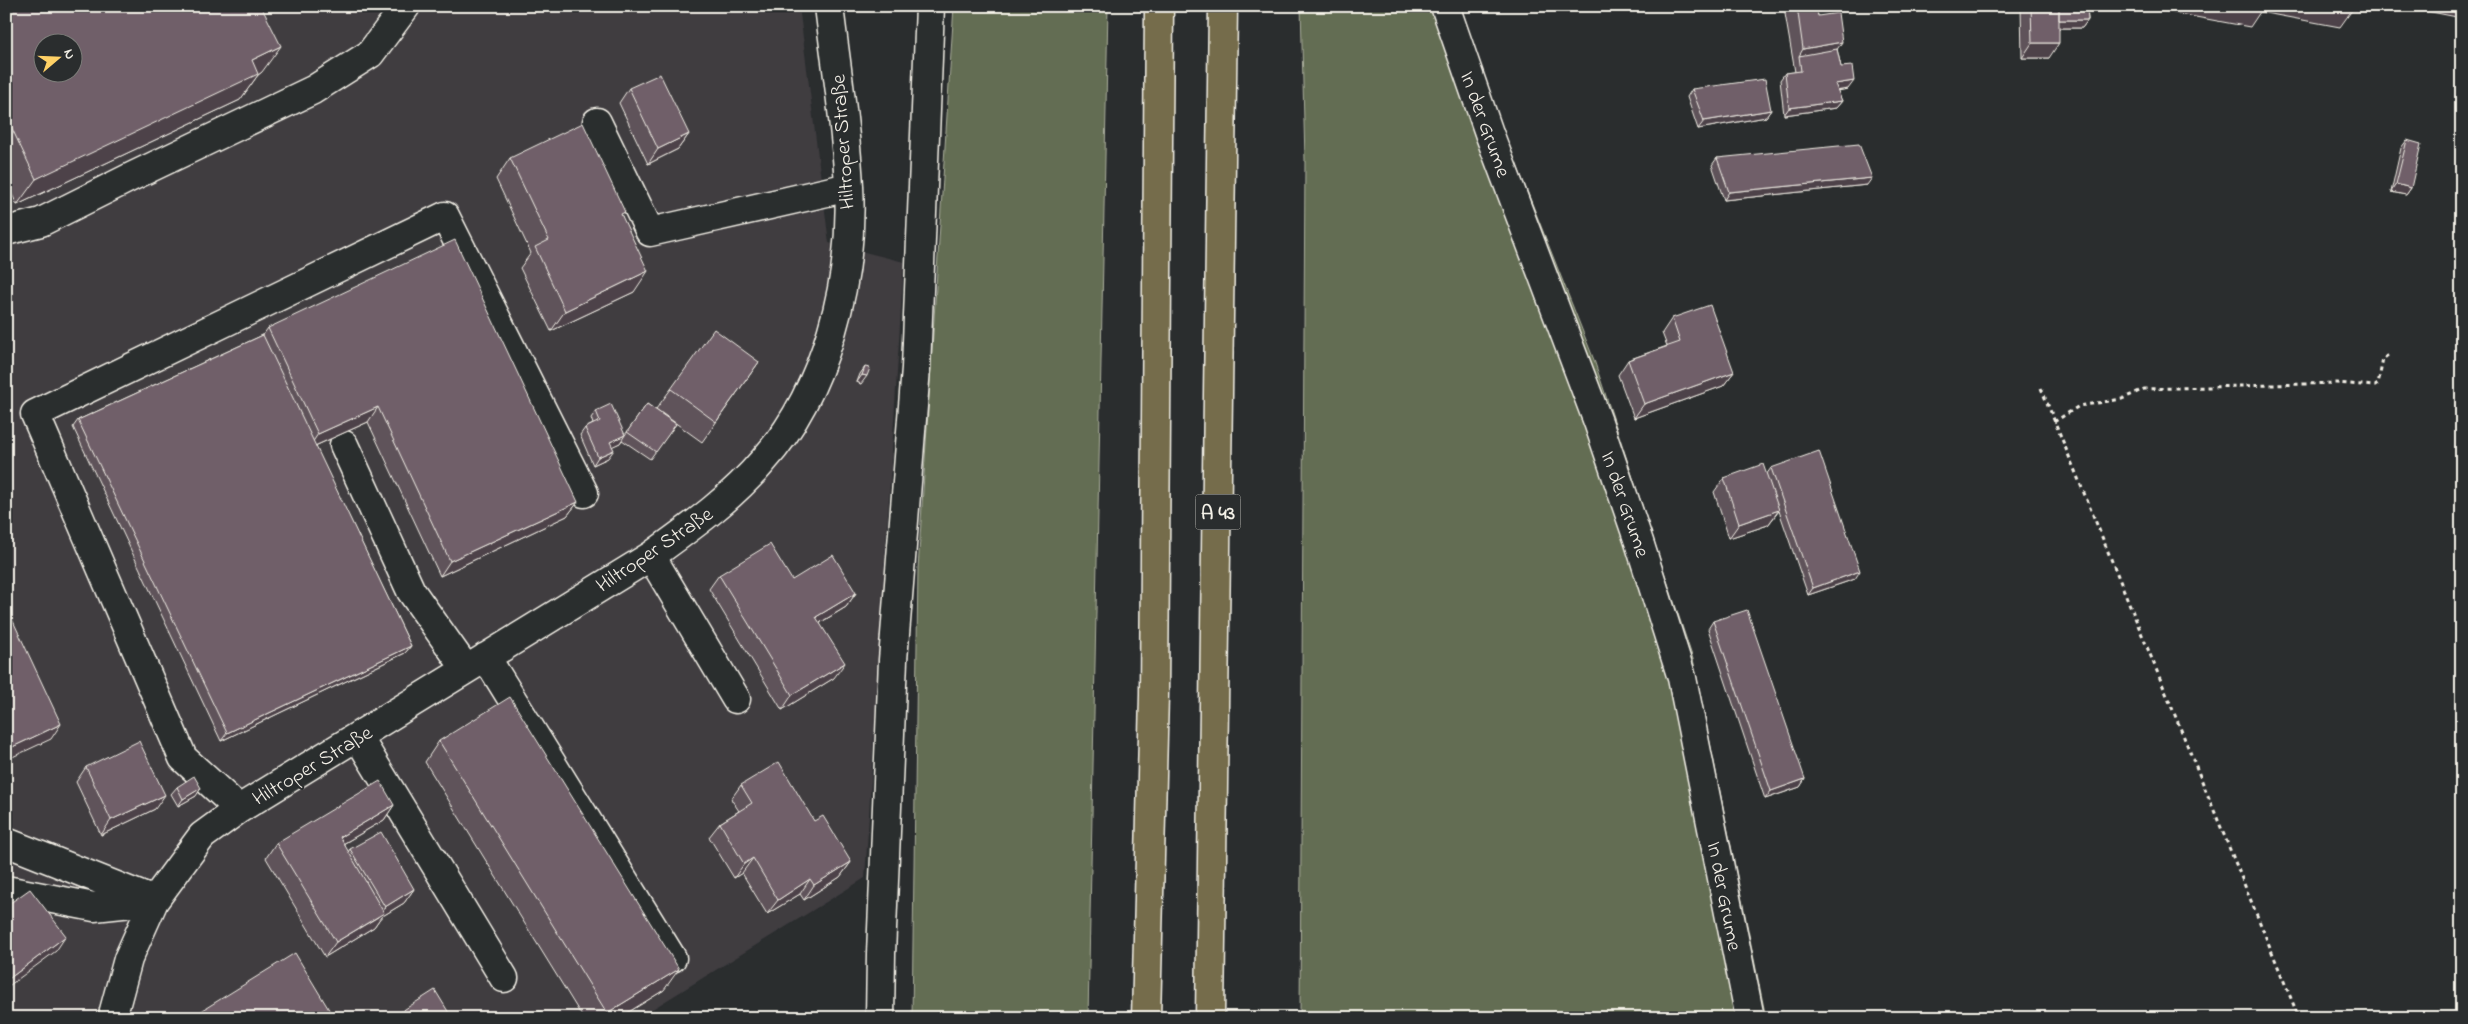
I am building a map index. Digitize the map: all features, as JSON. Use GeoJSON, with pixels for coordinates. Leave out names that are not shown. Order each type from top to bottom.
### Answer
{"type":"FeatureCollection","features":[{"type":"Feature","properties":{"kind":"highway"},"geometry":{"type":"LineString","coordinates":[[1146,1018],[1154,695],[1159,6]]}},
{"type":"Feature","properties":{"kind":"highway","name":"A 43"},"geometry":{"type":"LineString","coordinates":[[1210,1018],[1224,6]]}},
{"type":"Feature","properties":{"kind":"street"},"geometry":{"type":"LineString","coordinates":[[6,232],[41,222],[313,90],[370,54],[406,6]]}},
{"type":"Feature","properties":{"kind":"street","name":"Hiltroper Straße"},"geometry":{"type":"LineString","coordinates":[[112,1018],[128,959],[154,901],[202,836],[239,809],[651,556],[711,512],[739,487],[764,460],[793,422],[818,374],[836,312],[846,255],[849,187],[829,6]]}},
{"type":"Feature","properties":{"kind":"street"},"geometry":{"type":"LineString","coordinates":[[880,1018],[880,954],[893,660],[916,368],[930,6]]}},
{"type":"Feature","properties":{"kind":"street","name":"In der Grume"},"geometry":{"type":"LineString","coordinates":[[1446,6],[1489,133],[1598,422],[1640,542],[1682,678],[1750,1018]]}},
{"type":"Feature","properties":{"kind":"street"},"geometry":{"type":"LineString","coordinates":[[597,122],[650,232],[849,187]]}},
{"type":"Feature","properties":{"kind":"street"},"geometry":{"type":"LineString","coordinates":[[239,809],[183,758],[35,414],[445,216],[584,493]]}},
{"type":"Feature","properties":{"kind":"street"},"geometry":{"type":"LineString","coordinates":[[344,445],[411,591],[476,663],[672,958]]}},
{"type":"Feature","properties":{"kind":"street"},"geometry":{"type":"LineString","coordinates":[[651,556],[736,699]]}},
{"type":"Feature","properties":{"kind":"street"},"geometry":{"type":"LineString","coordinates":[[358,737],[504,978]]}},
{"type":"Feature","properties":{"kind":"street"},"geometry":{"type":"LineString","coordinates":[[6,842],[154,901]]}},
{"type":"Feature","properties":{"kind":"street"},"geometry":{"type":"LineString","coordinates":[[6,890],[94,907],[154,901]]}},
{"type":"Feature","properties":{"kind":"path"},"geometry":{"type":"LineString","coordinates":[[2054,422],[2078,406],[2122,399],[2144,389],[2336,383],[2375,386],[2378,384],[2384,359],[2388,354]]}},
{"type":"Feature","properties":{"kind":"path"},"geometry":{"type":"LineString","coordinates":[[2041,388],[2299,1018]]}},
{"type":"Feature","properties":{"kind":"shaded area"},"geometry":{"type":"Polygon","coordinates":[[[6,6],[799,6],[829,243],[904,262],[865,878],[638,1018],[6,1018],[6,6]]]}},
{"type":"Feature","properties":{"kind":"green space"},"geometry":{"type":"Polygon","coordinates":[[[954,6],[1108,6],[1088,1018],[912,1018],[918,569],[954,6]]]}},
{"type":"Feature","properties":{"kind":"green space"},"geometry":{"type":"Polygon","coordinates":[[[1301,6],[1460,6],[1476,62],[1594,360],[1693,659],[1766,1018],[1300,1018],[1305,160],[1301,6]]]}},
{"type":"Feature","properties":{"kind":"building"},"geometry":{"type":"Polygon","coordinates":[[[6,6],[261,6],[281,46],[252,60],[258,74],[36,179],[6,116],[6,6]]]}},
{"type":"Feature","properties":{"kind":"building"},"geometry":{"type":"Polygon","coordinates":[[[1797,6],[1816,6],[1818,16],[1838,13],[1842,42],[1803,49],[1797,6]]]}},
{"type":"Feature","properties":{"kind":"building"},"geometry":{"type":"Polygon","coordinates":[[[2031,6],[2059,6],[2059,43],[2032,43],[2031,6]]]}},
{"type":"Feature","properties":{"kind":"building"},"geometry":{"type":"Polygon","coordinates":[[[2059,6],[2087,6],[2088,20],[2059,20],[2059,6]]]}},
{"type":"Feature","properties":{"kind":"building"},"geometry":{"type":"Polygon","coordinates":[[[1837,49],[1841,67],[1852,66],[1854,81],[1835,84],[1842,101],[1789,108],[1785,73],[1801,71],[1799,56],[1837,49]]]}},
{"type":"Feature","properties":{"kind":"building"},"geometry":{"type":"Polygon","coordinates":[[[660,74],[689,134],[658,149],[629,88],[660,74]]]}},
{"type":"Feature","properties":{"kind":"building"},"geometry":{"type":"Polygon","coordinates":[[[1765,79],[1771,110],[1704,121],[1692,89],[1765,79]]]}},
{"type":"Feature","properties":{"kind":"building"},"geometry":{"type":"Polygon","coordinates":[[[583,123],[625,212],[621,214],[648,271],[565,311],[535,247],[549,240],[510,158],[583,123]]]}},
{"type":"Feature","properties":{"kind":"building"},"geometry":{"type":"Polygon","coordinates":[[[2407,140],[2421,144],[2411,188],[2396,184],[2407,140]]]}},
{"type":"Feature","properties":{"kind":"building"},"geometry":{"type":"Polygon","coordinates":[[[1859,144],[1872,178],[1729,192],[1717,158],[1859,144]]]}},
{"type":"Feature","properties":{"kind":"building"},"geometry":{"type":"Polygon","coordinates":[[[455,240],[578,502],[450,561],[378,407],[318,434],[268,328],[455,240]]]}},
{"type":"Feature","properties":{"kind":"building"},"geometry":{"type":"Polygon","coordinates":[[[1710,305],[1734,372],[1644,404],[1628,360],[1680,342],[1672,318],[1710,305]]]}},
{"type":"Feature","properties":{"kind":"building"},"geometry":{"type":"Polygon","coordinates":[[[714,329],[759,362],[716,422],[671,389],[714,329]]]}},
{"type":"Feature","properties":{"kind":"building"},"geometry":{"type":"Polygon","coordinates":[[[263,335],[411,646],[227,733],[78,420],[263,335]]]}},
{"type":"Feature","properties":{"kind":"building"},"geometry":{"type":"Polygon","coordinates":[[[865,367],[870,368],[867,376],[862,375],[865,367]]]}},
{"type":"Feature","properties":{"kind":"building"},"geometry":{"type":"Polygon","coordinates":[[[611,404],[625,435],[610,442],[614,450],[598,457],[585,428],[600,421],[596,411],[611,404]]]}},
{"type":"Feature","properties":{"kind":"building"},"geometry":{"type":"Polygon","coordinates":[[[647,404],[676,424],[656,452],[627,432],[647,404]]]}},
{"type":"Feature","properties":{"kind":"building"},"geometry":{"type":"Polygon","coordinates":[[[1819,451],[1860,571],[1813,588],[1771,468],[1819,451]]]}},
{"type":"Feature","properties":{"kind":"building"},"geometry":{"type":"Polygon","coordinates":[[[1763,464],[1779,510],[1739,524],[1724,478],[1763,464]]]}},
{"type":"Feature","properties":{"kind":"building"},"geometry":{"type":"Polygon","coordinates":[[[770,544],[792,580],[833,555],[856,593],[816,617],[845,663],[792,695],[719,575],[770,544]]]}},
{"type":"Feature","properties":{"kind":"building"},"geometry":{"type":"Polygon","coordinates":[[[6,606],[61,724],[6,750],[6,606]]]}},
{"type":"Feature","properties":{"kind":"building"},"geometry":{"type":"Polygon","coordinates":[[[1747,610],[1805,779],[1771,791],[1713,621],[1747,610]]]}},
{"type":"Feature","properties":{"kind":"building"},"geometry":{"type":"Polygon","coordinates":[[[510,697],[679,969],[607,1013],[439,741],[510,697]]]}},
{"type":"Feature","properties":{"kind":"building"},"geometry":{"type":"Polygon","coordinates":[[[139,741],[165,795],[111,820],[86,767],[139,741]]]}},
{"type":"Feature","properties":{"kind":"building"},"geometry":{"type":"Polygon","coordinates":[[[779,762],[814,821],[823,816],[851,862],[814,885],[810,879],[778,900],[753,858],[744,864],[720,823],[752,803],[741,785],[779,762]]]}},
{"type":"Feature","properties":{"kind":"building"},"geometry":{"type":"Polygon","coordinates":[[[194,776],[201,788],[183,799],[177,787],[194,776]]]}},
{"type":"Feature","properties":{"kind":"building"},"geometry":{"type":"Polygon","coordinates":[[[380,781],[394,805],[340,837],[384,913],[336,942],[276,843],[380,781]]]}},
{"type":"Feature","properties":{"kind":"building"},"geometry":{"type":"Polygon","coordinates":[[[381,832],[414,889],[385,907],[350,849],[381,832]]]}},
{"type":"Feature","properties":{"kind":"building"},"geometry":{"type":"Polygon","coordinates":[[[30,889],[66,936],[6,981],[6,906],[30,889]]]}},
{"type":"Feature","properties":{"kind":"building"},"geometry":{"type":"Polygon","coordinates":[[[295,953],[334,1018],[190,1018],[295,953]]]}},
{"type":"Feature","properties":{"kind":"building"},"geometry":{"type":"Polygon","coordinates":[[[435,990],[452,1018],[391,1018],[435,990]]]}},
{"type":"Feature","properties":{"kind":"building"},"geometry":{"type":"Polygon","coordinates":[[[540,1011],[544,1018],[528,1018],[540,1011]]]}}]}
